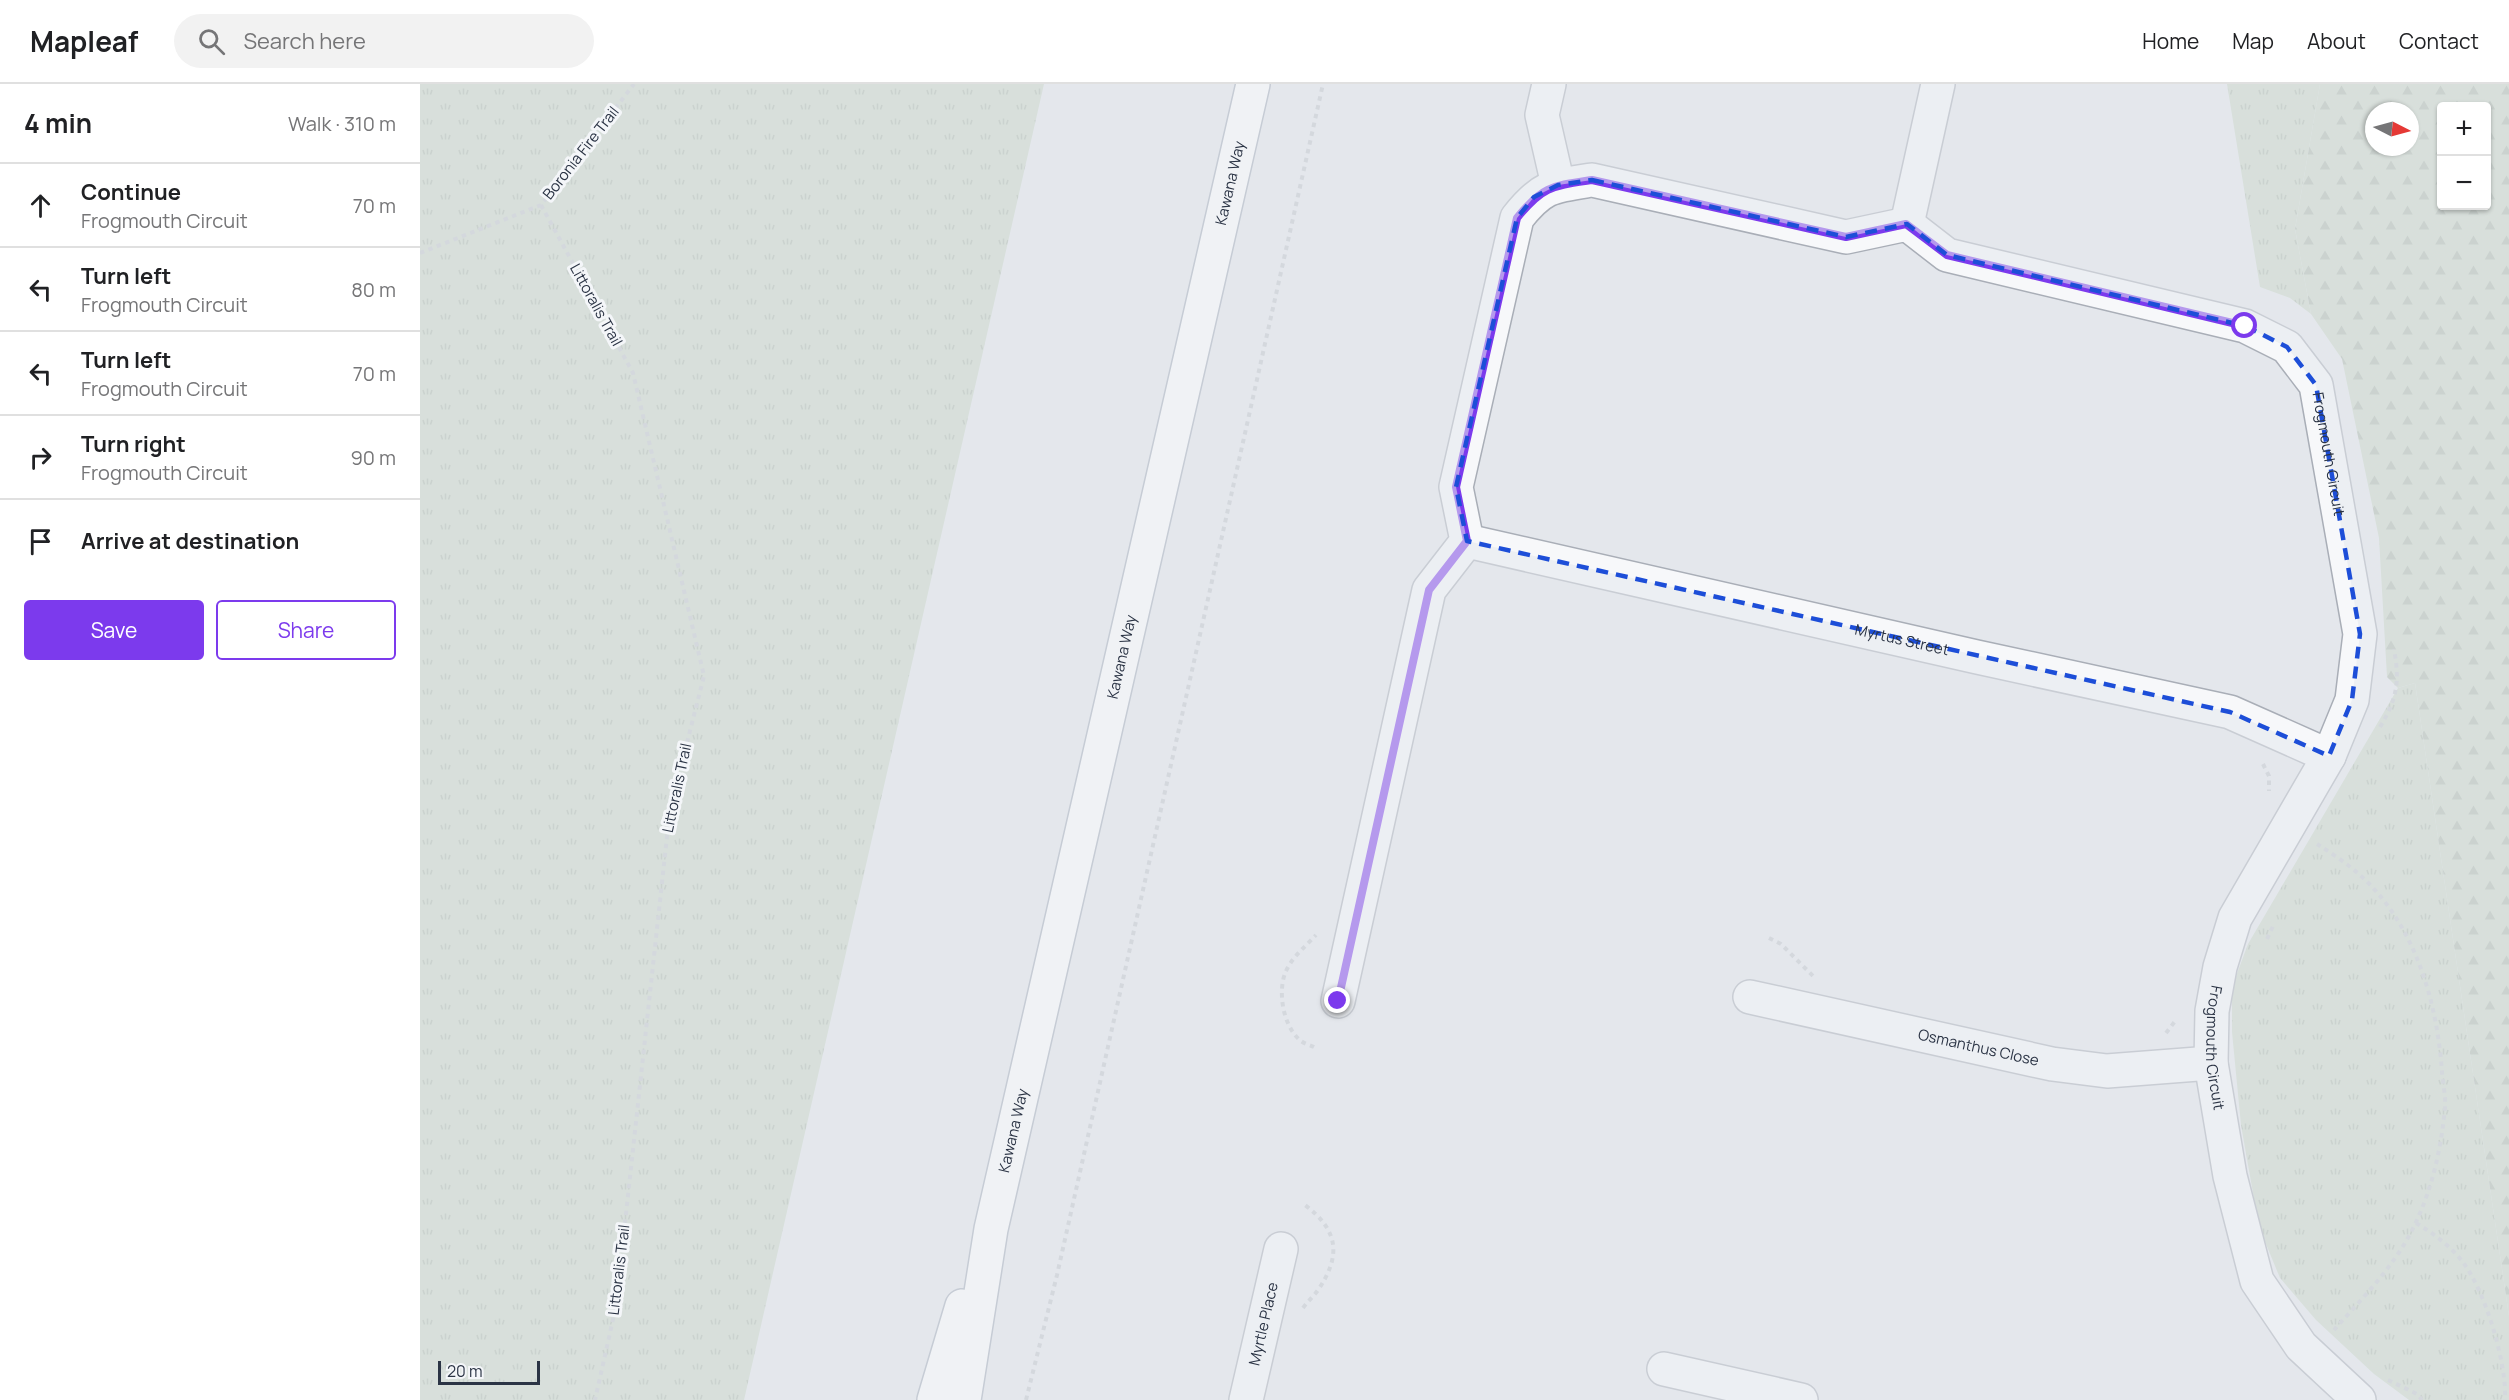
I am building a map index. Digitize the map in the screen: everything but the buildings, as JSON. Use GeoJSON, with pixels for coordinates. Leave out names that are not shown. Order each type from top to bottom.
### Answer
{"type":"FeatureCollection","features":[{"type":"Feature","properties":{"kind":"main road","name":"Kawana Way"},"geometry":{"type":"LineString","coordinates":[[964,1400],[992,1229],[1253,84]]}},
{"type":"Feature","properties":{"kind":"main road","name":"Kawana Way"},"geometry":{"type":"LineString","coordinates":[[934,1400],[958,1319],[992,1229]]}},
{"type":"Feature","properties":{"kind":"street"},"geometry":{"type":"LineString","coordinates":[[1549,84],[1542,115],[1558,185]]}},
{"type":"Feature","properties":{"kind":"street"},"geometry":{"type":"LineString","coordinates":[[1338,1001],[1429,590],[1467,541],[1456,487],[1517,218],[1534,197],[1558,185],[1592,180],[1846,237],[1906,224],[1938,84]]}},
{"type":"Feature","properties":{"kind":"street","name":"Frogmouth Circuit"},"geometry":{"type":"LineString","coordinates":[[1906,224],[1947,255],[2245,326],[2287,347],[2316,385],[2360,634],[2352,700],[2329,756],[2235,918],[2220,967],[2212,1011],[2211,1063],[2230,1176],[2257,1281],[2301,1346],[2359,1400]]}},
{"type":"Feature","properties":{"kind":"street","name":"Myrtus Street"},"geometry":{"type":"LineString","coordinates":[[1467,541],[2230,712],[2329,756]]}},
{"type":"Feature","properties":{"kind":"street","name":"Osmanthus Close"},"geometry":{"type":"LineString","coordinates":[[1750,997],[2052,1064],[2107,1071],[2211,1063]]}},
{"type":"Feature","properties":{"kind":"street","name":"Myrtle Place"},"geometry":{"type":"LineString","coordinates":[[1246,1400],[1281,1249]]}},
{"type":"Feature","properties":{"kind":"street"},"geometry":{"type":"LineString","coordinates":[[1664,1369],[1801,1400]]}},
{"type":"Feature","properties":{"kind":"path","name":"Boronia Fire Trail"},"geometry":{"type":"LineString","coordinates":[[420,253],[542,205],[634,84]]}},
{"type":"Feature","properties":{"kind":"path"},"geometry":{"type":"LineString","coordinates":[[1026,1400],[1059,1264],[1323,84]]}},
{"type":"Feature","properties":{"kind":"path","name":"Littoralis Trail"},"geometry":{"type":"LineString","coordinates":[[542,205],[633,373],[704,676],[670,809],[616,1306],[595,1400]]}},
{"type":"Feature","properties":{"kind":"path"},"geometry":{"type":"LineString","coordinates":[[2313,841],[2361,876],[2388,906],[2413,947],[2430,993],[2440,1044],[2445,1106],[2434,1175],[2416,1223],[2389,1269],[2334,1330]]}},
{"type":"Feature","properties":{"kind":"path"},"geometry":{"type":"LineString","coordinates":[[1768,938],[1781,944],[1817,978]]}},
{"type":"Feature","properties":{"kind":"path"},"geometry":{"type":"LineString","coordinates":[[2163,1036],[2178,1016]]}},
{"type":"Feature","properties":{"kind":"path"},"geometry":{"type":"LineString","coordinates":[[2416,1223],[2436,1235],[2462,1261],[2482,1297],[2498,1344],[2505,1400]]}},
{"type":"Feature","properties":{"kind":"highlighted area"},"geometry":{"type":"Polygon","coordinates":[[[1592,180],[1846,237],[1907,224],[1947,255],[2245,326],[2287,347],[2316,385],[2360,634],[2352,700],[2329,756],[2230,712],[1467,541],[1456,487],[1517,218],[1534,197],[1558,185],[1592,180]]]}},
{"type":"Feature","properties":{"kind":"green space"},"geometry":{"type":"Polygon","coordinates":[[[420,84],[1044,84],[744,1400],[420,1400],[420,84]]]}},
{"type":"Feature","properties":{"kind":"green space"},"geometry":{"type":"Polygon","coordinates":[[[2227,84],[2320,84],[2295,229],[2311,314],[2290,298],[2260,287],[2227,84]]]}},
{"type":"Feature","properties":{"kind":"green space"},"geometry":{"type":"Polygon","coordinates":[[[2320,84],[2509,84],[2509,1316],[2415,683],[2398,688],[2387,677],[2379,538],[2342,359],[2311,314],[2295,229],[2320,84]]]}},
{"type":"Feature","properties":{"kind":"green space"},"geometry":{"type":"Polygon","coordinates":[[[2415,683],[2509,1316],[2509,1400],[2409,1400],[2374,1374],[2316,1320],[2280,1278],[2259,1227],[2241,1125],[2232,1032],[2232,987],[2248,944],[2398,688],[2415,683]]]}},
{"type":"Feature","properties":{"kind":"route"},"geometry":{"type":"LineString","coordinates":[[1338,1001],[1429,590],[1467,541],[1456,487],[1517,218],[1534,197],[1558,185],[1592,180],[1846,237],[1906,224],[1947,255],[2245,326]]}}]}
